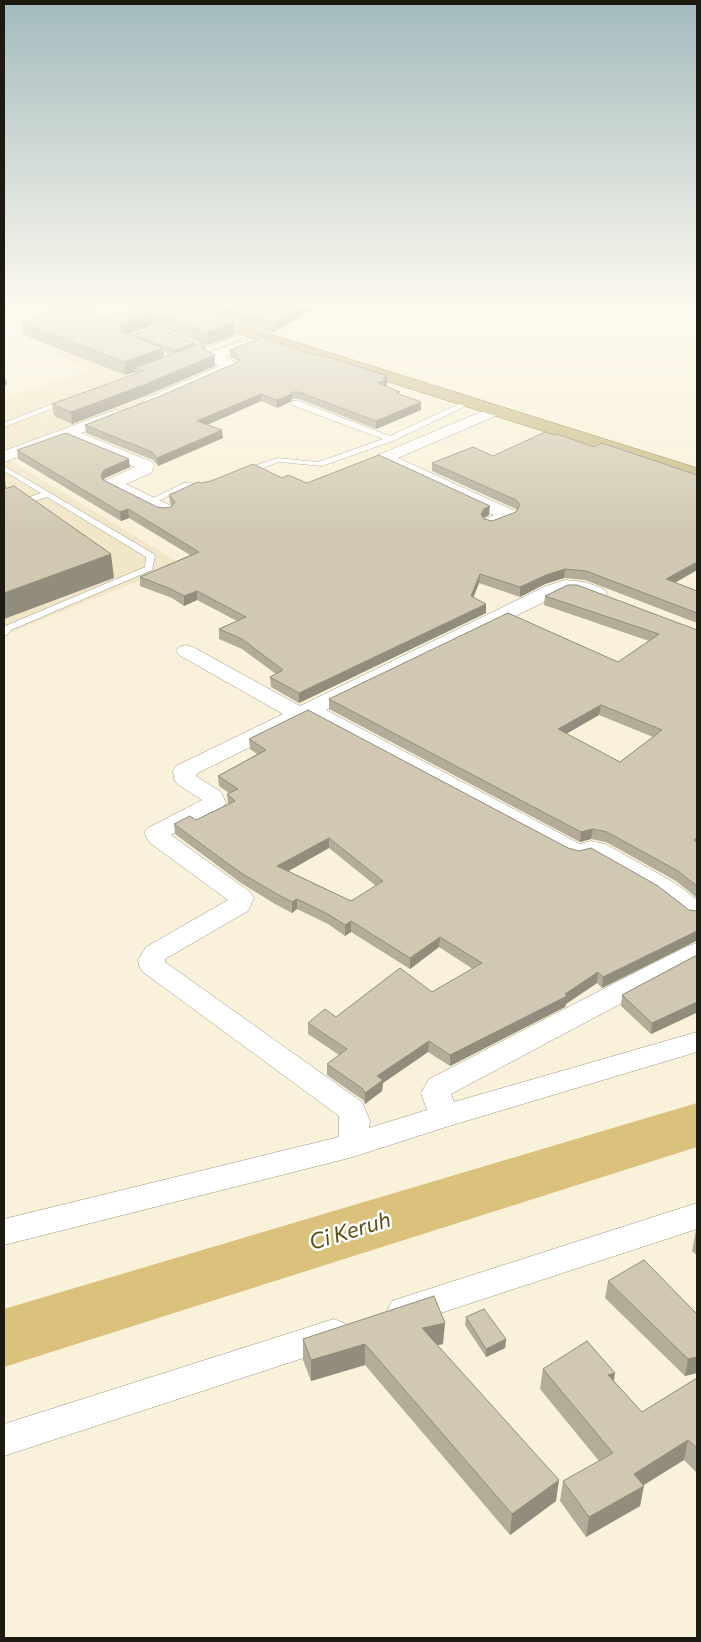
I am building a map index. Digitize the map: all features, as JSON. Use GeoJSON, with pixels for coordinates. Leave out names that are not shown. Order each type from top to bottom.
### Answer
{"type":"FeatureCollection","features":[{"type":"Feature","properties":{"kind":"main road"},"geometry":{"type":"LineString","coordinates":[[392,379],[697,474]]}},
{"type":"Feature","properties":{"kind":"street"},"geometry":{"type":"LineString","coordinates":[[4,456],[131,409],[202,379]]}},
{"type":"Feature","properties":{"kind":"street"},"geometry":{"type":"LineString","coordinates":[[491,523],[509,515],[384,458],[495,411]]}},
{"type":"Feature","properties":{"kind":"street"},"geometry":{"type":"LineString","coordinates":[[67,433],[146,466],[145,470],[112,484],[160,504]]}},
{"type":"Feature","properties":{"kind":"street"},"geometry":{"type":"LineString","coordinates":[[353,1145],[355,1121],[352,1110],[152,966],[151,960],[155,953],[239,905],[241,898],[157,835],[157,831],[214,803],[213,797],[185,778],[184,772],[304,711],[553,590],[565,586],[578,586],[614,600]]}},
{"type":"Feature","properties":{"kind":"street"},"geometry":{"type":"LineString","coordinates":[[186,651],[576,852],[591,848],[596,849],[666,889],[697,913]]}},
{"type":"Feature","properties":{"kind":"street"},"geometry":{"type":"LineString","coordinates":[[444,1116],[436,1093],[439,1087],[697,952]]}},
{"type":"Feature","properties":{"kind":"street"},"geometry":{"type":"LineString","coordinates":[[4,1232],[353,1145],[444,1116],[697,1042]]}},
{"type":"Feature","properties":{"kind":"street"},"geometry":{"type":"LineString","coordinates":[[4,1440],[697,1216]]}},
{"type":"Feature","properties":{"kind":"lane"},"geometry":{"type":"LineString","coordinates":[[4,425],[76,398]]}},
{"type":"Feature","properties":{"kind":"lane"},"geometry":{"type":"LineString","coordinates":[[295,403],[390,439]]}},
{"type":"Feature","properties":{"kind":"lane"},"geometry":{"type":"LineString","coordinates":[[233,477],[275,460],[319,464],[390,439],[468,403]]}},
{"type":"Feature","properties":{"kind":"lane"},"geometry":{"type":"LineString","coordinates":[[4,468],[151,556],[149,568],[8,628],[4,633]]}},
{"type":"Feature","properties":{"kind":"lane"},"geometry":{"type":"LineString","coordinates":[[160,504],[187,485],[208,486],[216,483]]}},
{"type":"Feature","properties":{"kind":"lane"},"geometry":{"type":"LineString","coordinates":[[4,509],[47,494]]}},
{"type":"Feature","properties":{"kind":"shaded area"},"geometry":{"type":"Polygon","coordinates":[[[64,379],[198,379],[4,456],[4,398],[64,379]]]}},
{"type":"Feature","properties":{"kind":"shaded area"},"geometry":{"type":"Polygon","coordinates":[[[4,457],[181,564],[4,635],[4,457]]]}},
{"type":"Feature","properties":{"kind":"building"},"geometry":{"type":"Polygon","coordinates":[[[122,379],[159,379],[71,412],[52,404],[122,379]]]}},
{"type":"Feature","properties":{"kind":"building"},"geometry":{"type":"Polygon","coordinates":[[[200,379],[384,379],[387,380],[378,383],[400,392],[396,393],[421,402],[376,421],[299,392],[292,392],[290,395],[277,400],[261,394],[197,421],[222,430],[157,458],[152,452],[85,425],[200,379]]]}},
{"type":"Feature","properties":{"kind":"building"},"geometry":{"type":"Polygon","coordinates":[[[545,432],[557,434],[594,447],[602,443],[697,475],[697,562],[666,579],[697,591],[697,613],[586,571],[565,569],[520,587],[480,574],[471,596],[486,604],[299,693],[270,677],[283,670],[242,639],[219,629],[246,617],[197,591],[184,596],[140,577],[199,552],[128,509],[120,512],[17,450],[66,433],[129,459],[104,470],[101,475],[103,480],[157,507],[164,508],[171,507],[175,502],[169,495],[198,482],[211,481],[253,464],[282,478],[288,475],[307,483],[379,455],[490,506],[484,509],[481,514],[484,519],[492,521],[516,512],[520,505],[516,500],[432,463],[473,447],[493,456],[545,432]]]}},
{"type":"Feature","properties":{"kind":"building"},"geometry":{"type":"Polygon","coordinates":[[[14,486],[111,554],[4,593],[4,489],[14,486]]]}},
{"type":"Feature","properties":{"kind":"building"},"geometry":{"type":"Polygon","coordinates":[[[568,585],[577,585],[697,630],[697,837],[694,840],[697,843],[697,886],[678,871],[607,832],[593,829],[581,832],[329,699],[508,613],[618,662],[659,634],[545,596],[568,585]],[[601,705],[558,729],[620,762],[662,730],[601,705]]]}},
{"type":"Feature","properties":{"kind":"building"},"geometry":{"type":"Polygon","coordinates":[[[308,710],[568,848],[579,851],[591,848],[658,886],[689,910],[697,911],[697,931],[603,977],[598,972],[565,994],[567,996],[450,1055],[429,1041],[377,1076],[383,1080],[365,1093],[363,1089],[327,1064],[347,1049],[308,1023],[325,1009],[336,1017],[400,968],[432,992],[482,963],[440,937],[410,958],[351,921],[345,925],[328,914],[297,899],[292,902],[275,893],[241,873],[174,824],[190,816],[196,820],[235,801],[227,794],[238,789],[218,776],[266,750],[249,739],[308,710]],[[329,838],[277,866],[351,901],[383,881],[329,838]]]}},
{"type":"Feature","properties":{"kind":"building"},"geometry":{"type":"Polygon","coordinates":[[[697,955],[697,1002],[652,1023],[622,995],[697,955]]]}},
{"type":"Feature","properties":{"kind":"building"},"geometry":{"type":"Polygon","coordinates":[[[644,1260],[697,1314],[697,1357],[688,1359],[608,1281],[644,1260]]]}},
{"type":"Feature","properties":{"kind":"building"},"geometry":{"type":"Polygon","coordinates":[[[434,1296],[445,1323],[422,1328],[559,1480],[512,1514],[365,1344],[311,1360],[303,1339],[434,1296]]]}},
{"type":"Feature","properties":{"kind":"building"},"geometry":{"type":"Polygon","coordinates":[[[484,1309],[506,1339],[486,1349],[466,1317],[484,1309]]]}},
{"type":"Feature","properties":{"kind":"building"},"geometry":{"type":"Polygon","coordinates":[[[587,1341],[615,1373],[608,1375],[642,1412],[697,1378],[697,1448],[688,1440],[634,1474],[644,1486],[589,1517],[563,1481],[613,1453],[543,1369],[587,1341]]]}},
{"type":"Feature","properties":{"kind":"waterway","name":"Ci Keruh"},"geometry":{"type":"LineString","coordinates":[[4,1338],[697,1125]]}}]}
